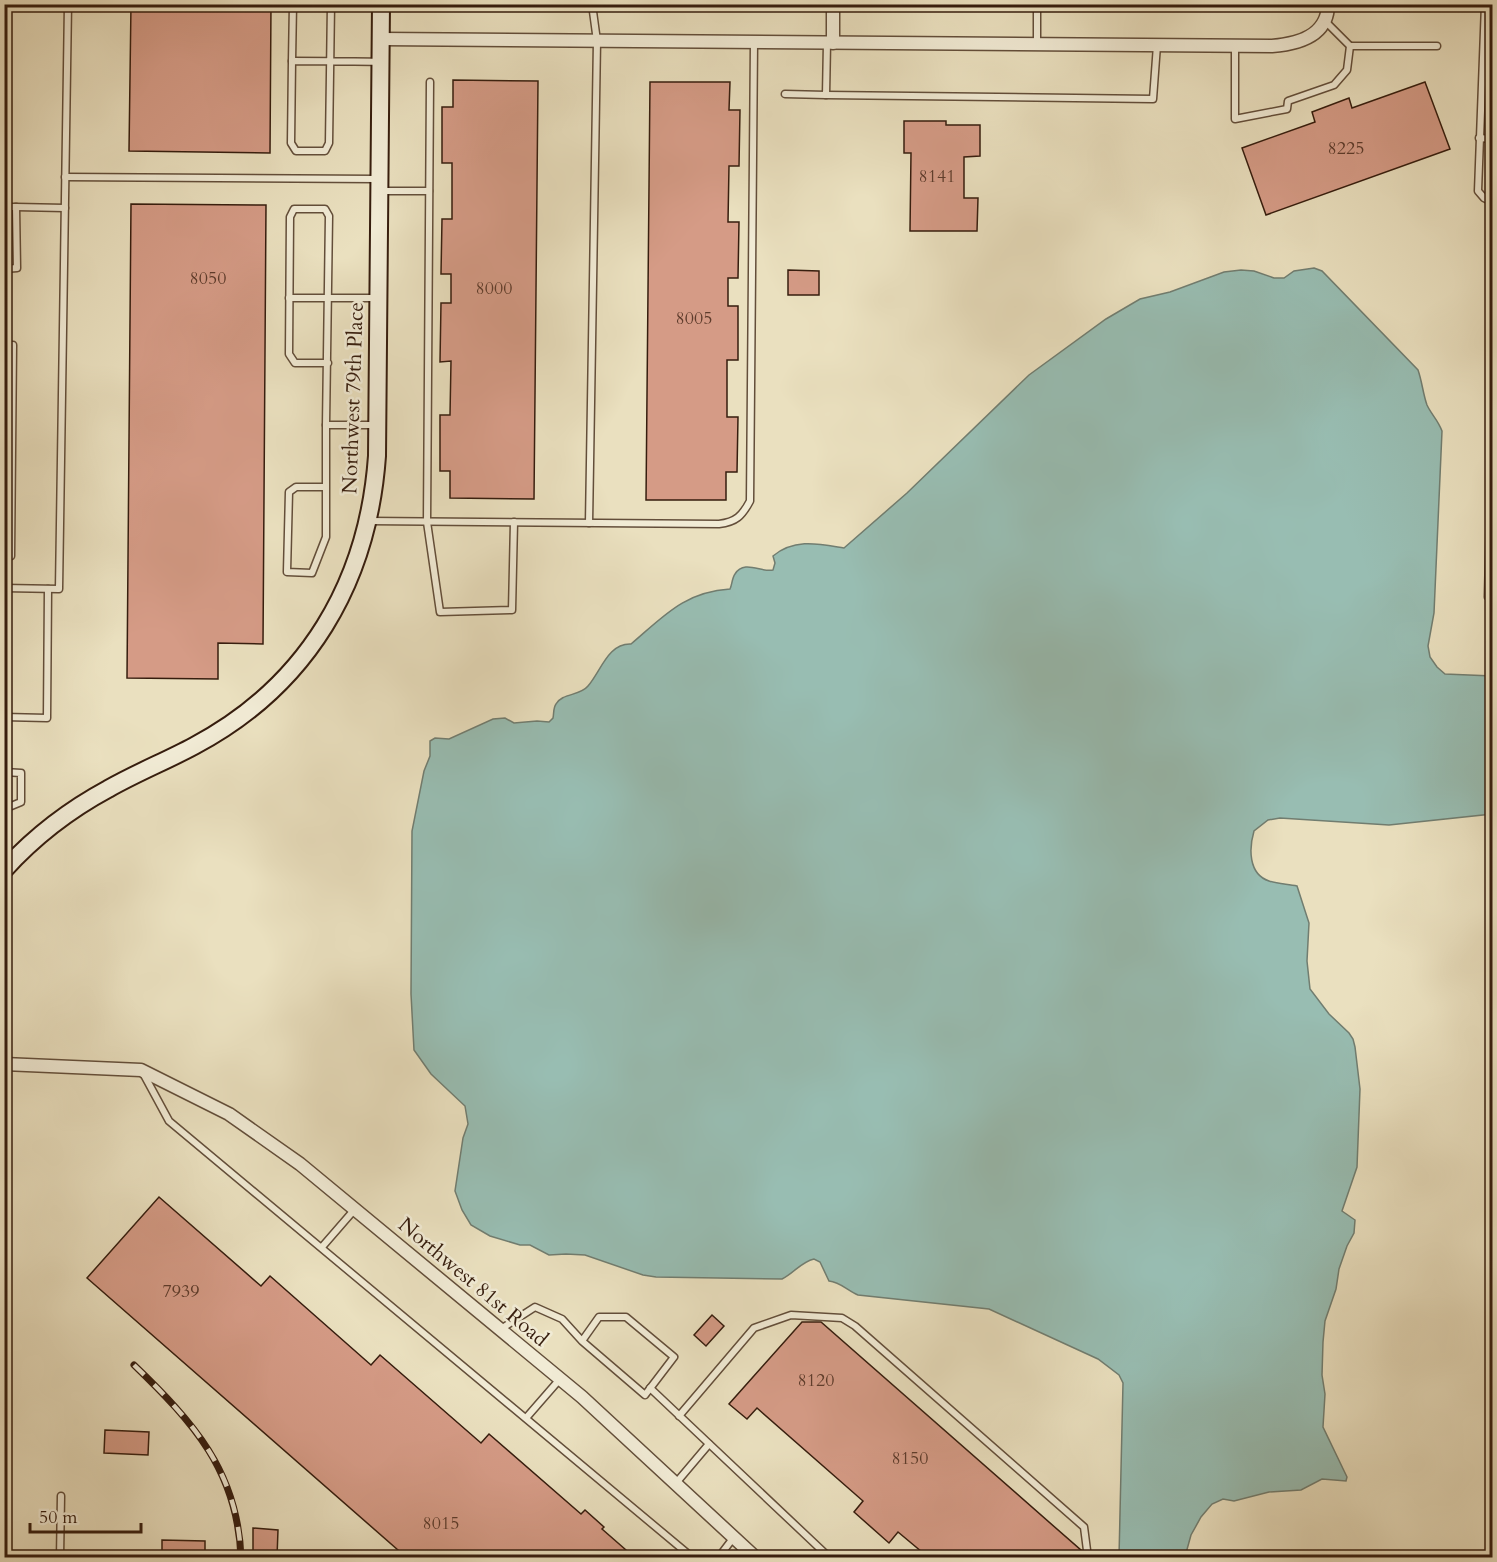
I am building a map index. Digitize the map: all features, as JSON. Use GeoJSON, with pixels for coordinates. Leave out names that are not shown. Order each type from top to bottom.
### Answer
{"type":"FeatureCollection","features":[{"type":"Feature","properties":{"kind":"main road","name":"Northwest 79th Place"},"geometry":{"type":"LineString","coordinates":[[4,870],[38,836],[81,804],[214,735],[271,693],[305,656],[332,615],[353,572],[369,521],[375,482],[378,425],[381,4]]}},
{"type":"Feature","properties":{"kind":"street"},"geometry":{"type":"LineString","coordinates":[[830,43],[832,4]]}},
{"type":"Feature","properties":{"kind":"street"},"geometry":{"type":"LineString","coordinates":[[381,39],[1290,45],[1307,40],[1322,26],[1328,4]]}},
{"type":"Feature","properties":{"kind":"street"},"geometry":{"type":"LineString","coordinates":[[4,1064],[141,1070]]}},
{"type":"Feature","properties":{"kind":"street","name":"Northwest 81st Road"},"geometry":{"type":"LineString","coordinates":[[141,1070],[229,1114],[300,1164],[560,1379],[756,1557]]}},
{"type":"Feature","properties":{"kind":"lane"},"geometry":{"type":"LineString","coordinates":[[4,588],[59,589],[68,4]]}},
{"type":"Feature","properties":{"kind":"lane"},"geometry":{"type":"LineString","coordinates":[[293,4],[291,143],[296,151],[325,151],[329,143],[331,4]]}},
{"type":"Feature","properties":{"kind":"lane"},"geometry":{"type":"LineString","coordinates":[[590,523],[597,40],[592,4]]}},
{"type":"Feature","properties":{"kind":"lane"},"geometry":{"type":"LineString","coordinates":[[1037,4],[1037,44]]}},
{"type":"Feature","properties":{"kind":"lane"},"geometry":{"type":"LineString","coordinates":[[1485,7],[1492,13]]}},
{"type":"Feature","properties":{"kind":"lane"},"geometry":{"type":"LineString","coordinates":[[1485,7],[1478,191],[1484,198],[1492,201]]}},
{"type":"Feature","properties":{"kind":"lane"},"geometry":{"type":"LineString","coordinates":[[1322,26],[1350,46],[1437,46]]}},
{"type":"Feature","properties":{"kind":"lane"},"geometry":{"type":"LineString","coordinates":[[369,521],[719,524],[732,522],[741,516],[750,501],[754,42]]}},
{"type":"Feature","properties":{"kind":"lane"},"geometry":{"type":"LineString","coordinates":[[826,94],[830,43]]}},
{"type":"Feature","properties":{"kind":"lane"},"geometry":{"type":"LineString","coordinates":[[785,94],[1153,99],[1157,45]]}},
{"type":"Feature","properties":{"kind":"lane"},"geometry":{"type":"LineString","coordinates":[[1235,46],[1235,119],[1287,109],[1288,101],[1334,85],[1347,70],[1350,46]]}},
{"type":"Feature","properties":{"kind":"lane"},"geometry":{"type":"LineString","coordinates":[[292,61],[381,62]]}},
{"type":"Feature","properties":{"kind":"lane"},"geometry":{"type":"LineString","coordinates":[[430,82],[428,522],[440,612],[512,610],[514,522]]}},
{"type":"Feature","properties":{"kind":"lane"},"geometry":{"type":"LineString","coordinates":[[1479,138],[1492,139]]}},
{"type":"Feature","properties":{"kind":"lane"},"geometry":{"type":"LineString","coordinates":[[65,177],[380,185],[429,191]]}},
{"type":"Feature","properties":{"kind":"lane"},"geometry":{"type":"LineString","coordinates":[[4,207],[65,208]]}},
{"type":"Feature","properties":{"kind":"lane"},"geometry":{"type":"LineString","coordinates":[[4,269],[17,268],[16,207]]}},
{"type":"Feature","properties":{"kind":"lane"},"geometry":{"type":"LineString","coordinates":[[326,487],[296,487],[289,492],[287,573],[312,573],[326,537],[326,487],[326,425],[328,363],[329,216],[325,209],[294,209],[290,216],[289,354],[295,363],[328,363]]}},
{"type":"Feature","properties":{"kind":"lane"},"geometry":{"type":"LineString","coordinates":[[289,297],[379,298]]}},
{"type":"Feature","properties":{"kind":"lane"},"geometry":{"type":"LineString","coordinates":[[4,345],[13,345],[13,357],[12,556],[4,556]]}},
{"type":"Feature","properties":{"kind":"lane"},"geometry":{"type":"LineString","coordinates":[[326,425],[378,425]]}},
{"type":"Feature","properties":{"kind":"lane"},"geometry":{"type":"LineString","coordinates":[[1492,426],[1488,597],[1492,597]]}},
{"type":"Feature","properties":{"kind":"lane"},"geometry":{"type":"LineString","coordinates":[[4,717],[47,718],[48,589]]}},
{"type":"Feature","properties":{"kind":"lane"},"geometry":{"type":"LineString","coordinates":[[4,772],[21,773],[21,802],[4,809]]}},
{"type":"Feature","properties":{"kind":"lane"},"geometry":{"type":"LineString","coordinates":[[141,1070],[169,1120],[693,1557]]}},
{"type":"Feature","properties":{"kind":"lane"},"geometry":{"type":"LineString","coordinates":[[321,1247],[355,1209]]}},
{"type":"Feature","properties":{"kind":"lane"},"geometry":{"type":"LineString","coordinates":[[501,1330],[535,1307],[562,1319],[582,1341],[645,1395],[674,1357],[626,1317],[599,1317],[582,1341]]}},
{"type":"Feature","properties":{"kind":"lane"},"geometry":{"type":"LineString","coordinates":[[680,1416],[754,1328],[791,1315],[842,1318],[855,1326],[1084,1527],[1088,1557]]}},
{"type":"Feature","properties":{"kind":"lane"},"geometry":{"type":"LineString","coordinates":[[526,1418],[560,1379]]}},
{"type":"Feature","properties":{"kind":"lane"},"geometry":{"type":"LineString","coordinates":[[650,1388],[830,1557]]}},
{"type":"Feature","properties":{"kind":"lane"},"geometry":{"type":"LineString","coordinates":[[676,1483],[710,1444]]}},
{"type":"Feature","properties":{"kind":"lane"},"geometry":{"type":"LineString","coordinates":[[60,1557],[61,1496]]}},
{"type":"Feature","properties":{"kind":"lane"},"geometry":{"type":"LineString","coordinates":[[718,1557],[734,1538]]}},
{"type":"Feature","properties":{"kind":"water"},"geometry":{"type":"Polygon","coordinates":[[[1314,268],[1322,271],[1418,370],[1427,405],[1442,431],[1434,613],[1428,646],[1430,657],[1445,674],[1492,676],[1492,814],[1389,825],[1280,818],[1268,820],[1254,831],[1251,852],[1257,873],[1269,881],[1297,886],[1309,923],[1307,961],[1310,989],[1329,1014],[1349,1033],[1355,1047],[1360,1089],[1357,1167],[1342,1211],[1355,1220],[1354,1233],[1339,1269],[1336,1289],[1325,1321],[1322,1375],[1325,1394],[1323,1427],[1347,1477],[1346,1481],[1322,1479],[1301,1490],[1269,1492],[1234,1501],[1223,1499],[1212,1504],[1201,1517],[1191,1535],[1187,1557],[1119,1557],[1123,1383],[1119,1375],[1098,1359],[989,1309],[858,1295],[829,1281],[820,1262],[814,1259],[782,1279],[656,1277],[643,1275],[585,1255],[549,1255],[530,1245],[520,1245],[490,1236],[471,1225],[455,1191],[463,1138],[468,1124],[465,1106],[431,1074],[414,1050],[411,994],[412,831],[424,771],[430,756],[430,741],[435,738],[449,739],[493,719],[505,718],[514,723],[549,722],[553,718],[554,707],[559,700],[585,689],[616,648],[631,644],[687,600],[714,591],[730,589],[734,576],[743,567],[773,570],[775,563],[773,556],[790,547],[816,544],[844,548],[907,493],[1029,375],[1106,319],[1140,299],[1170,292],[1224,272],[1254,271],[1274,278],[1284,278],[1294,271],[1314,268]]]}},
{"type":"Feature","properties":{"kind":"building"},"geometry":{"type":"Polygon","coordinates":[[[131,4],[271,4],[270,153],[129,151],[131,4]]]}},
{"type":"Feature","properties":{"kind":"building"},"geometry":{"type":"Polygon","coordinates":[[[453,80],[538,81],[534,499],[450,498],[450,471],[440,471],[440,415],[450,415],[451,361],[440,362],[441,303],[451,303],[451,274],[441,274],[442,219],[452,219],[452,163],[442,163],[442,107],[453,107],[453,80]]]}},
{"type":"Feature","properties":{"kind":"building"},"geometry":{"type":"Polygon","coordinates":[[[650,82],[730,82],[729,110],[740,110],[739,166],[729,166],[728,222],[739,222],[738,278],[728,278],[728,306],[738,306],[738,360],[727,360],[727,417],[738,417],[737,472],[726,472],[726,500],[646,500],[650,82]]]}},
{"type":"Feature","properties":{"kind":"building"},"geometry":{"type":"Polygon","coordinates":[[[1425,82],[1450,149],[1266,215],[1242,148],[1315,122],[1312,112],[1349,98],[1352,108],[1425,82]]]}},
{"type":"Feature","properties":{"kind":"building"},"geometry":{"type":"Polygon","coordinates":[[[904,121],[946,121],[946,125],[980,125],[980,156],[964,157],[964,198],[978,198],[977,231],[910,231],[911,153],[904,153],[904,121]]]}},
{"type":"Feature","properties":{"kind":"building"},"geometry":{"type":"Polygon","coordinates":[[[131,204],[266,205],[263,644],[218,643],[218,679],[127,678],[131,204]]]}},
{"type":"Feature","properties":{"kind":"building"},"geometry":{"type":"Polygon","coordinates":[[[788,270],[819,271],[819,295],[788,295],[788,270]]]}},
{"type":"Feature","properties":{"kind":"building"},"geometry":{"type":"Polygon","coordinates":[[[159,1197],[261,1286],[270,1276],[371,1365],[380,1355],[481,1443],[489,1434],[581,1514],[585,1510],[604,1527],[602,1529],[634,1557],[406,1557],[87,1278],[159,1197]]]}},
{"type":"Feature","properties":{"kind":"building"},"geometry":{"type":"Polygon","coordinates":[[[712,1315],[724,1326],[706,1346],[694,1335],[712,1315]]]}},
{"type":"Feature","properties":{"kind":"building"},"geometry":{"type":"Polygon","coordinates":[[[802,1322],[821,1322],[1082,1551],[1083,1557],[928,1557],[898,1532],[889,1543],[854,1512],[863,1501],[757,1408],[747,1419],[729,1404],[802,1322]]]}},
{"type":"Feature","properties":{"kind":"building"},"geometry":{"type":"Polygon","coordinates":[[[105,1430],[149,1432],[148,1455],[104,1453],[105,1430]]]}},
{"type":"Feature","properties":{"kind":"building"},"geometry":{"type":"Polygon","coordinates":[[[253,1528],[278,1530],[277,1557],[253,1557],[253,1528]]]}},
{"type":"Feature","properties":{"kind":"building"},"geometry":{"type":"Polygon","coordinates":[[[162,1540],[205,1541],[205,1557],[162,1557],[162,1540]]]}},
{"type":"Feature","properties":{"kind":"railway"},"geometry":{"type":"LineString","coordinates":[[134,1365],[175,1407],[208,1450],[231,1499],[238,1527],[241,1558]]}}]}
